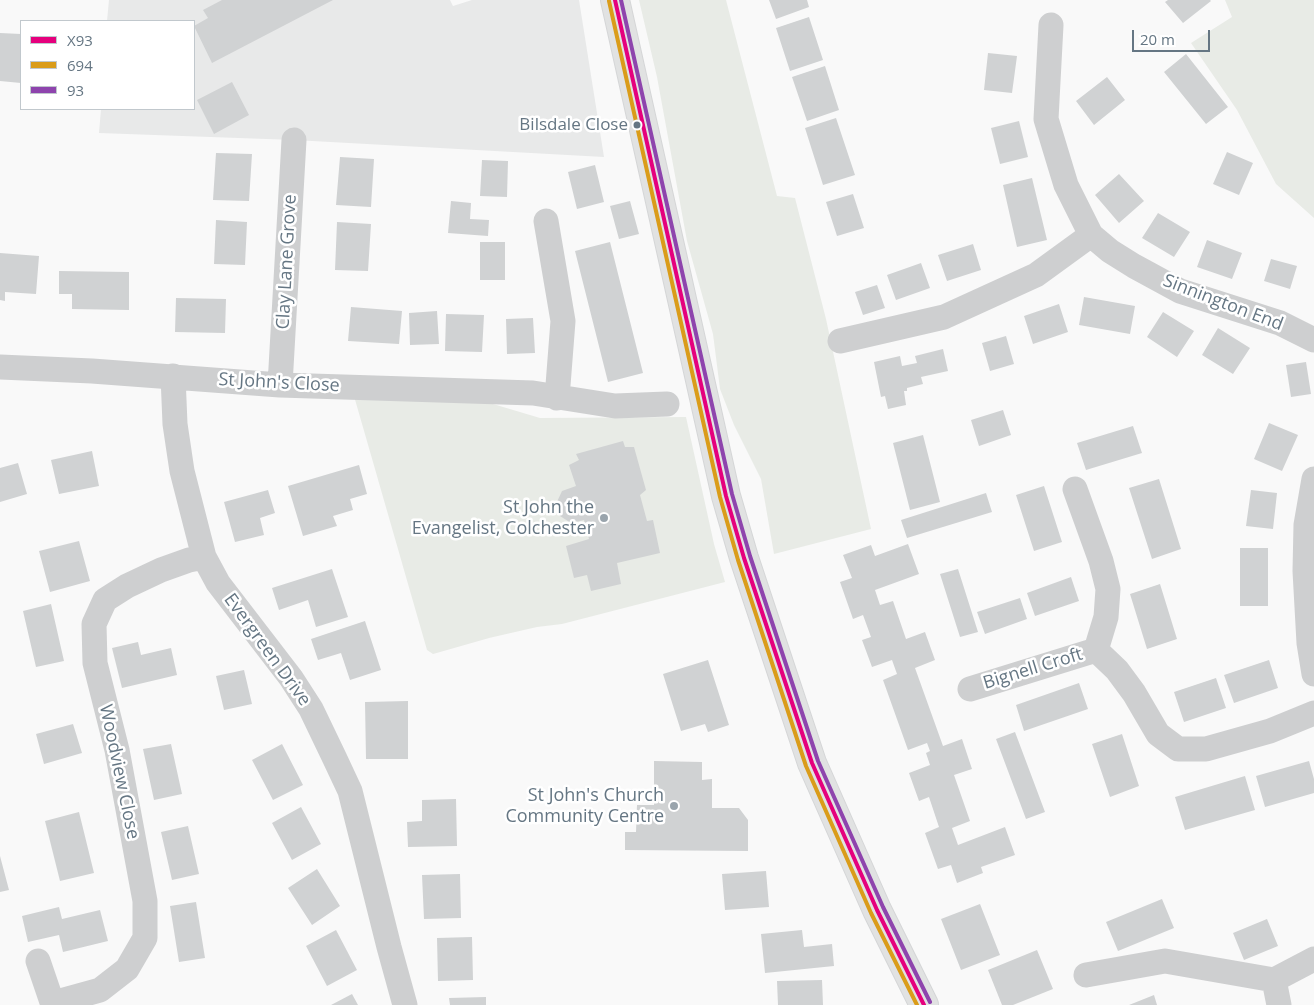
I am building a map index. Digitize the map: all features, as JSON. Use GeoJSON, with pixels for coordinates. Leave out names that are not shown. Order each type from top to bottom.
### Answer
{"type":"FeatureCollection","features":[{"type":"Feature","properties":{"kind":"main road"},"geometry":{"type":"LineString","coordinates":[[615,0],[726,496],[744,558],[812,763],[877,910],[924,1005]]}},
{"type":"Feature","properties":{"kind":"street","name":"Sinnington End"},"geometry":{"type":"LineString","coordinates":[[1051,25],[1046,119],[1066,185],[1091,235],[1110,251],[1180,291],[1280,323],[1314,340]]}},
{"type":"Feature","properties":{"kind":"street","name":"Clay Lane Grove"},"geometry":{"type":"LineString","coordinates":[[280,385],[294,140]]}},
{"type":"Feature","properties":{"kind":"street"},"geometry":{"type":"LineString","coordinates":[[546,221],[563,321],[557,398]]}},
{"type":"Feature","properties":{"kind":"street"},"geometry":{"type":"LineString","coordinates":[[840,341],[944,317],[1036,275],[1091,235]]}},
{"type":"Feature","properties":{"kind":"street","name":"St John's Close"},"geometry":{"type":"LineString","coordinates":[[0,367],[173,376],[280,385],[533,393],[615,406],[667,404]]}},
{"type":"Feature","properties":{"kind":"street","name":"Evergreen Drive"},"geometry":{"type":"LineString","coordinates":[[173,376],[175,424],[182,471],[204,557],[218,584],[291,678],[311,709],[336,759],[350,791],[405,1005]]}},
{"type":"Feature","properties":{"kind":"street"},"geometry":{"type":"LineString","coordinates":[[1314,479],[1306,525],[1305,571],[1308,643],[1314,674]]}},
{"type":"Feature","properties":{"kind":"street","name":"Bignell Croft"},"geometry":{"type":"LineString","coordinates":[[1075,489],[1108,589],[1106,617],[1096,650]]}},
{"type":"Feature","properties":{"kind":"street","name":"Woodview Close"},"geometry":{"type":"LineString","coordinates":[[38,961],[53,1004],[100,990],[127,969],[144,938],[145,901],[117,750],[95,663],[94,624],[105,600],[127,586],[161,570],[204,557]]}},
{"type":"Feature","properties":{"kind":"street","name":"Bignell Croft"},"geometry":{"type":"LineString","coordinates":[[970,689],[1096,650]]}},
{"type":"Feature","properties":{"kind":"street","name":"Bignell Croft"},"geometry":{"type":"LineString","coordinates":[[1096,650],[1117,670],[1158,734],[1178,749],[1206,749],[1270,732],[1314,713]]}},
{"type":"Feature","properties":{"kind":"street"},"geometry":{"type":"LineString","coordinates":[[1086,976],[1165,961],[1274,980],[1314,959]]}},
{"type":"Feature","properties":{"kind":"street"},"geometry":{"type":"LineString","coordinates":[[1274,980],[1279,1005]]}},
{"type":"Feature","properties":{"kind":"shaded area"},"geometry":{"type":"Polygon","coordinates":[[[109,0],[450,0],[453,6],[472,0],[579,0],[604,157],[294,140],[99,133],[101,110],[195,110],[195,20],[107,20],[109,0]]]}},
{"type":"Feature","properties":{"kind":"shaded area"},"geometry":{"type":"Polygon","coordinates":[[[639,0],[726,0],[777,196],[795,198],[826,319],[871,529],[774,554],[761,479],[734,425],[720,389],[713,334],[687,241],[657,77],[639,0]]]}},
{"type":"Feature","properties":{"kind":"shaded area"},"geometry":{"type":"Polygon","coordinates":[[[1225,0],[1314,0],[1314,218],[1276,184],[1237,110],[1191,43],[1232,17],[1225,0]]]}},
{"type":"Feature","properties":{"kind":"shaded area"},"geometry":{"type":"Polygon","coordinates":[[[354,396],[483,401],[540,418],[686,417],[714,544],[725,582],[562,624],[537,627],[489,638],[433,654],[427,650],[354,396]]]}},
{"type":"Feature","properties":{"kind":"building"},"geometry":{"type":"Polygon","coordinates":[[[222,0],[333,0],[212,63],[195,28],[195,25],[208,18],[203,10],[222,0]]]}},
{"type":"Feature","properties":{"kind":"building"},"geometry":{"type":"Polygon","coordinates":[[[769,0],[807,0],[809,7],[776,19],[769,0]]]}},
{"type":"Feature","properties":{"kind":"building"},"geometry":{"type":"Polygon","coordinates":[[[1168,0],[1211,1],[1183,23],[1165,2],[1168,0]]]}},
{"type":"Feature","properties":{"kind":"building"},"geometry":{"type":"Polygon","coordinates":[[[809,17],[823,60],[790,71],[776,28],[809,17]]]}},
{"type":"Feature","properties":{"kind":"building"},"geometry":{"type":"Polygon","coordinates":[[[0,33],[20,34],[20,83],[0,81],[0,33]]]}},
{"type":"Feature","properties":{"kind":"building"},"geometry":{"type":"Polygon","coordinates":[[[988,53],[1017,56],[1012,93],[984,90],[988,53]]]}},
{"type":"Feature","properties":{"kind":"building"},"geometry":{"type":"Polygon","coordinates":[[[1186,54],[1228,107],[1206,124],[1164,72],[1186,54]]]}},
{"type":"Feature","properties":{"kind":"building"},"geometry":{"type":"Polygon","coordinates":[[[825,66],[839,110],[807,121],[792,77],[825,66]]]}},
{"type":"Feature","properties":{"kind":"building"},"geometry":{"type":"Polygon","coordinates":[[[1107,77],[1125,100],[1094,125],[1076,101],[1107,77]]]}},
{"type":"Feature","properties":{"kind":"building"},"geometry":{"type":"Polygon","coordinates":[[[232,82],[249,115],[214,134],[197,100],[232,82]]]}},
{"type":"Feature","properties":{"kind":"building"},"geometry":{"type":"Polygon","coordinates":[[[836,118],[855,175],[823,185],[805,128],[836,118]]]}},
{"type":"Feature","properties":{"kind":"building"},"geometry":{"type":"Polygon","coordinates":[[[1019,121],[1028,157],[1000,164],[991,128],[1019,121]]]}},
{"type":"Feature","properties":{"kind":"building"},"geometry":{"type":"Polygon","coordinates":[[[1227,152],[1253,163],[1239,195],[1213,184],[1227,152]]]}},
{"type":"Feature","properties":{"kind":"building"},"geometry":{"type":"Polygon","coordinates":[[[216,153],[252,154],[249,201],[213,200],[216,153]]]}},
{"type":"Feature","properties":{"kind":"building"},"geometry":{"type":"Polygon","coordinates":[[[340,157],[374,159],[371,207],[336,205],[340,157]]]}},
{"type":"Feature","properties":{"kind":"building"},"geometry":{"type":"Polygon","coordinates":[[[482,160],[508,161],[507,197],[480,196],[482,160]]]}},
{"type":"Feature","properties":{"kind":"building"},"geometry":{"type":"Polygon","coordinates":[[[595,165],[604,202],[577,209],[568,172],[595,165]]]}},
{"type":"Feature","properties":{"kind":"building"},"geometry":{"type":"Polygon","coordinates":[[[1119,174],[1144,201],[1119,223],[1095,195],[1119,174]]]}},
{"type":"Feature","properties":{"kind":"building"},"geometry":{"type":"Polygon","coordinates":[[[1032,178],[1047,240],[1017,247],[1003,185],[1032,178]]]}},
{"type":"Feature","properties":{"kind":"building"},"geometry":{"type":"Polygon","coordinates":[[[853,194],[864,228],[837,236],[826,202],[853,194]]]}},
{"type":"Feature","properties":{"kind":"building"},"geometry":{"type":"Polygon","coordinates":[[[451,201],[471,203],[470,219],[489,220],[488,236],[448,233],[451,201]]]}},
{"type":"Feature","properties":{"kind":"building"},"geometry":{"type":"Polygon","coordinates":[[[630,201],[639,234],[619,239],[610,206],[630,201]]]}},
{"type":"Feature","properties":{"kind":"building"},"geometry":{"type":"Polygon","coordinates":[[[1158,213],[1190,232],[1174,257],[1142,238],[1158,213]]]}},
{"type":"Feature","properties":{"kind":"building"},"geometry":{"type":"Polygon","coordinates":[[[216,220],[247,222],[245,265],[214,264],[216,220]]]}},
{"type":"Feature","properties":{"kind":"building"},"geometry":{"type":"Polygon","coordinates":[[[337,222],[371,224],[368,271],[335,270],[337,222]]]}},
{"type":"Feature","properties":{"kind":"building"},"geometry":{"type":"Polygon","coordinates":[[[1207,240],[1242,253],[1232,279],[1197,267],[1207,240]]]}},
{"type":"Feature","properties":{"kind":"building"},"geometry":{"type":"Polygon","coordinates":[[[480,242],[505,242],[505,280],[480,280],[480,242]]]}},
{"type":"Feature","properties":{"kind":"building"},"geometry":{"type":"Polygon","coordinates":[[[610,242],[643,373],[608,382],[575,251],[610,242]]]}},
{"type":"Feature","properties":{"kind":"building"},"geometry":{"type":"Polygon","coordinates":[[[973,244],[981,270],[947,281],[938,255],[973,244]]]}},
{"type":"Feature","properties":{"kind":"building"},"geometry":{"type":"Polygon","coordinates":[[[0,253],[39,256],[36,294],[5,292],[5,301],[0,300],[0,253]]]}},
{"type":"Feature","properties":{"kind":"building"},"geometry":{"type":"Polygon","coordinates":[[[1271,259],[1297,266],[1290,289],[1264,281],[1271,259]]]}},
{"type":"Feature","properties":{"kind":"building"},"geometry":{"type":"Polygon","coordinates":[[[921,263],[930,288],[896,300],[887,275],[921,263]]]}},
{"type":"Feature","properties":{"kind":"building"},"geometry":{"type":"Polygon","coordinates":[[[59,271],[129,272],[129,310],[72,309],[72,294],[59,294],[59,271]]]}},
{"type":"Feature","properties":{"kind":"building"},"geometry":{"type":"Polygon","coordinates":[[[877,285],[885,308],[863,315],[855,292],[877,285]]]}},
{"type":"Feature","properties":{"kind":"building"},"geometry":{"type":"Polygon","coordinates":[[[1084,297],[1135,306],[1130,334],[1079,325],[1084,297]]]}},
{"type":"Feature","properties":{"kind":"building"},"geometry":{"type":"Polygon","coordinates":[[[176,298],[226,299],[225,333],[175,332],[176,298]]]}},
{"type":"Feature","properties":{"kind":"building"},"geometry":{"type":"Polygon","coordinates":[[[1059,304],[1068,332],[1033,344],[1024,316],[1059,304]]]}},
{"type":"Feature","properties":{"kind":"building"},"geometry":{"type":"Polygon","coordinates":[[[351,307],[402,311],[399,344],[348,341],[351,307]]]}},
{"type":"Feature","properties":{"kind":"building"},"geometry":{"type":"Polygon","coordinates":[[[437,311],[439,344],[410,345],[409,313],[437,311]]]}},
{"type":"Feature","properties":{"kind":"building"},"geometry":{"type":"Polygon","coordinates":[[[1163,312],[1194,331],[1177,357],[1147,337],[1163,312]]]}},
{"type":"Feature","properties":{"kind":"building"},"geometry":{"type":"Polygon","coordinates":[[[446,314],[484,315],[482,352],[445,351],[446,314]]]}},
{"type":"Feature","properties":{"kind":"building"},"geometry":{"type":"Polygon","coordinates":[[[533,318],[535,353],[507,354],[506,319],[533,318]]]}},
{"type":"Feature","properties":{"kind":"building"},"geometry":{"type":"Polygon","coordinates":[[[1218,328],[1250,348],[1233,374],[1202,355],[1218,328]]]}},
{"type":"Feature","properties":{"kind":"building"},"geometry":{"type":"Polygon","coordinates":[[[1006,336],[1014,364],[990,371],[982,343],[1006,336]]]}},
{"type":"Feature","properties":{"kind":"building"},"geometry":{"type":"Polygon","coordinates":[[[943,349],[948,371],[921,377],[923,384],[907,388],[907,391],[904,391],[906,405],[888,409],[885,396],[881,397],[874,362],[900,356],[902,366],[917,363],[915,356],[943,349]]]}},
{"type":"Feature","properties":{"kind":"building"},"geometry":{"type":"Polygon","coordinates":[[[1306,362],[1311,394],[1291,397],[1286,365],[1306,362]]]}},
{"type":"Feature","properties":{"kind":"building"},"geometry":{"type":"Polygon","coordinates":[[[1003,410],[1011,435],[979,446],[971,420],[1003,410]]]}},
{"type":"Feature","properties":{"kind":"building"},"geometry":{"type":"Polygon","coordinates":[[[1269,423],[1298,435],[1282,471],[1254,459],[1269,423]]]}},
{"type":"Feature","properties":{"kind":"building"},"geometry":{"type":"Polygon","coordinates":[[[1133,426],[1142,453],[1086,470],[1077,443],[1133,426]]]}},
{"type":"Feature","properties":{"kind":"building"},"geometry":{"type":"Polygon","coordinates":[[[923,435],[940,502],[910,510],[893,443],[923,435]]]}},
{"type":"Feature","properties":{"kind":"building","name":"St John the Evangelist, Colchester"},"geometry":{"type":"Polygon","coordinates":[[[623,441],[625,447],[634,447],[646,490],[640,495],[647,521],[653,520],[660,553],[617,563],[621,584],[591,591],[587,575],[574,578],[566,546],[589,539],[584,520],[571,523],[560,516],[556,504],[562,491],[576,486],[569,465],[579,460],[576,454],[623,441]]]}},
{"type":"Feature","properties":{"kind":"building"},"geometry":{"type":"Polygon","coordinates":[[[92,451],[99,486],[59,494],[51,460],[92,451]]]}},
{"type":"Feature","properties":{"kind":"building"},"geometry":{"type":"Polygon","coordinates":[[[18,463],[27,494],[0,502],[0,468],[18,463]]]}},
{"type":"Feature","properties":{"kind":"building"},"geometry":{"type":"Polygon","coordinates":[[[359,465],[367,494],[350,499],[353,510],[333,516],[337,526],[303,536],[288,486],[359,465]]]}},
{"type":"Feature","properties":{"kind":"building"},"geometry":{"type":"Polygon","coordinates":[[[1159,479],[1181,549],[1152,559],[1129,488],[1159,479]]]}},
{"type":"Feature","properties":{"kind":"building"},"geometry":{"type":"Polygon","coordinates":[[[1044,486],[1062,542],[1034,551],[1016,495],[1044,486]]]}},
{"type":"Feature","properties":{"kind":"building"},"geometry":{"type":"Polygon","coordinates":[[[268,490],[275,513],[260,518],[264,535],[235,542],[224,502],[268,490]]]}},
{"type":"Feature","properties":{"kind":"building"},"geometry":{"type":"Polygon","coordinates":[[[1251,490],[1277,493],[1273,529],[1246,526],[1251,490]]]}},
{"type":"Feature","properties":{"kind":"building"},"geometry":{"type":"Polygon","coordinates":[[[986,493],[992,512],[907,538],[901,520],[986,493]]]}},
{"type":"Feature","properties":{"kind":"building"},"geometry":{"type":"Polygon","coordinates":[[[79,541],[90,581],[50,592],[39,551],[79,541]]]}},
{"type":"Feature","properties":{"kind":"building"},"geometry":{"type":"Polygon","coordinates":[[[908,544],[919,574],[875,590],[880,605],[893,601],[906,639],[925,632],[935,660],[915,668],[943,746],[962,739],[972,769],[954,775],[970,821],[952,828],[958,845],[1005,827],[1015,855],[981,867],[983,873],[957,883],[951,865],[938,869],[925,833],[939,827],[929,797],[919,801],[909,773],[930,765],[926,753],[930,751],[927,743],[908,750],[883,680],[897,674],[892,660],[872,667],[862,640],[871,637],[863,615],[853,619],[840,582],[852,578],[843,555],[871,545],[875,556],[908,544]]]}},
{"type":"Feature","properties":{"kind":"building"},"geometry":{"type":"Polygon","coordinates":[[[1240,548],[1268,548],[1268,606],[1240,606],[1240,548]]]}},
{"type":"Feature","properties":{"kind":"building"},"geometry":{"type":"Polygon","coordinates":[[[332,569],[348,617],[316,627],[308,600],[279,610],[272,588],[332,569]]]}},
{"type":"Feature","properties":{"kind":"building"},"geometry":{"type":"Polygon","coordinates":[[[958,569],[978,632],[960,637],[940,574],[958,569]]]}},
{"type":"Feature","properties":{"kind":"building"},"geometry":{"type":"Polygon","coordinates":[[[1071,577],[1079,601],[1035,616],[1027,593],[1071,577]]]}},
{"type":"Feature","properties":{"kind":"building"},"geometry":{"type":"Polygon","coordinates":[[[1160,584],[1177,639],[1147,649],[1130,594],[1160,584]]]}},
{"type":"Feature","properties":{"kind":"building"},"geometry":{"type":"Polygon","coordinates":[[[1020,598],[1027,619],[985,634],[977,612],[1020,598]]]}},
{"type":"Feature","properties":{"kind":"building"},"geometry":{"type":"Polygon","coordinates":[[[51,604],[64,661],[36,667],[23,611],[51,604]]]}},
{"type":"Feature","properties":{"kind":"building"},"geometry":{"type":"Polygon","coordinates":[[[365,621],[381,670],[350,680],[341,653],[318,660],[311,639],[365,621]]]}},
{"type":"Feature","properties":{"kind":"building"},"geometry":{"type":"Polygon","coordinates":[[[138,642],[141,655],[171,648],[177,675],[122,688],[112,648],[138,642]]]}},
{"type":"Feature","properties":{"kind":"building"},"geometry":{"type":"Polygon","coordinates":[[[708,660],[729,725],[708,732],[705,724],[681,731],[663,674],[708,660]]]}},
{"type":"Feature","properties":{"kind":"building"},"geometry":{"type":"Polygon","coordinates":[[[1269,660],[1278,688],[1234,703],[1224,675],[1269,660]]]}},
{"type":"Feature","properties":{"kind":"building"},"geometry":{"type":"Polygon","coordinates":[[[244,670],[252,704],[224,710],[216,676],[244,670]]]}},
{"type":"Feature","properties":{"kind":"building"},"geometry":{"type":"Polygon","coordinates":[[[1216,678],[1226,708],[1184,722],[1174,692],[1216,678]]]}},
{"type":"Feature","properties":{"kind":"building"},"geometry":{"type":"Polygon","coordinates":[[[1079,683],[1088,709],[1024,731],[1016,705],[1079,683]]]}},
{"type":"Feature","properties":{"kind":"building"},"geometry":{"type":"Polygon","coordinates":[[[408,701],[408,759],[366,759],[365,702],[408,701]]]}},
{"type":"Feature","properties":{"kind":"building"},"geometry":{"type":"Polygon","coordinates":[[[73,724],[82,753],[44,764],[36,734],[73,724]]]}},
{"type":"Feature","properties":{"kind":"building"},"geometry":{"type":"Polygon","coordinates":[[[1015,732],[1045,812],[1026,819],[996,739],[1015,732]]]}},
{"type":"Feature","properties":{"kind":"building"},"geometry":{"type":"Polygon","coordinates":[[[1122,734],[1139,786],[1110,797],[1092,744],[1122,734]]]}},
{"type":"Feature","properties":{"kind":"building"},"geometry":{"type":"Polygon","coordinates":[[[171,744],[182,794],[154,800],[143,749],[171,744]]]}},
{"type":"Feature","properties":{"kind":"building"},"geometry":{"type":"Polygon","coordinates":[[[282,744],[303,785],[273,800],[252,760],[282,744]]]}},
{"type":"Feature","properties":{"kind":"building","name":"St John's Church Community Centre"},"geometry":{"type":"Polygon","coordinates":[[[654,761],[702,762],[702,780],[712,779],[712,808],[739,808],[748,820],[748,851],[625,850],[625,832],[636,832],[637,805],[654,805],[654,761]]]}},
{"type":"Feature","properties":{"kind":"building"},"geometry":{"type":"Polygon","coordinates":[[[1309,761],[1314,779],[1314,793],[1265,807],[1256,776],[1309,761]]]}},
{"type":"Feature","properties":{"kind":"building"},"geometry":{"type":"Polygon","coordinates":[[[1245,776],[1255,810],[1185,830],[1175,797],[1245,776]]]}},
{"type":"Feature","properties":{"kind":"building"},"geometry":{"type":"Polygon","coordinates":[[[456,799],[457,846],[408,847],[407,822],[422,821],[422,800],[456,799]]]}},
{"type":"Feature","properties":{"kind":"building"},"geometry":{"type":"Polygon","coordinates":[[[301,807],[321,844],[292,860],[272,823],[301,807]]]}},
{"type":"Feature","properties":{"kind":"building"},"geometry":{"type":"Polygon","coordinates":[[[79,812],[94,873],[60,881],[45,821],[79,812]]]}},
{"type":"Feature","properties":{"kind":"building"},"geometry":{"type":"Polygon","coordinates":[[[188,826],[199,874],[172,880],[161,832],[188,826]]]}},
{"type":"Feature","properties":{"kind":"building"},"geometry":{"type":"Polygon","coordinates":[[[0,856],[9,890],[0,892],[0,856]]]}},
{"type":"Feature","properties":{"kind":"building"},"geometry":{"type":"Polygon","coordinates":[[[317,869],[340,906],[312,925],[288,888],[317,869]]]}},
{"type":"Feature","properties":{"kind":"building"},"geometry":{"type":"Polygon","coordinates":[[[766,871],[769,907],[725,910],[722,874],[766,871]]]}},
{"type":"Feature","properties":{"kind":"building"},"geometry":{"type":"Polygon","coordinates":[[[460,874],[461,918],[424,919],[422,875],[460,874]]]}},
{"type":"Feature","properties":{"kind":"building"},"geometry":{"type":"Polygon","coordinates":[[[1162,899],[1174,928],[1118,951],[1106,922],[1162,899]]]}},
{"type":"Feature","properties":{"kind":"building"},"geometry":{"type":"Polygon","coordinates":[[[196,902],[205,958],[179,962],[170,906],[196,902]]]}},
{"type":"Feature","properties":{"kind":"building"},"geometry":{"type":"Polygon","coordinates":[[[980,904],[1000,955],[961,970],[941,919],[980,904]]]}},
{"type":"Feature","properties":{"kind":"building"},"geometry":{"type":"Polygon","coordinates":[[[59,907],[62,919],[100,910],[108,941],[63,952],[59,935],[28,942],[22,916],[59,907]]]}},
{"type":"Feature","properties":{"kind":"building"},"geometry":{"type":"Polygon","coordinates":[[[1267,919],[1278,946],[1244,960],[1233,933],[1267,919]]]}},
{"type":"Feature","properties":{"kind":"building"},"geometry":{"type":"Polygon","coordinates":[[[336,930],[357,970],[327,986],[306,946],[336,930]]]}},
{"type":"Feature","properties":{"kind":"building"},"geometry":{"type":"Polygon","coordinates":[[[802,930],[804,947],[832,944],[834,966],[765,973],[761,934],[802,930]]]}},
{"type":"Feature","properties":{"kind":"building"},"geometry":{"type":"Polygon","coordinates":[[[472,937],[473,980],[438,981],[437,938],[472,937]]]}},
{"type":"Feature","properties":{"kind":"building"},"geometry":{"type":"Polygon","coordinates":[[[1037,950],[1053,989],[1013,1005],[1002,1005],[988,970],[1037,950]]]}},
{"type":"Feature","properties":{"kind":"building"},"geometry":{"type":"Polygon","coordinates":[[[822,980],[823,1005],[778,1005],[777,981],[822,980]]]}},
{"type":"Feature","properties":{"kind":"building"},"geometry":{"type":"Polygon","coordinates":[[[352,994],[358,1005],[331,1005],[352,994]]]}},
{"type":"Feature","properties":{"kind":"building"},"geometry":{"type":"Polygon","coordinates":[[[1154,995],[1157,1005],[1129,1005],[1154,995]]]}},
{"type":"Feature","properties":{"kind":"building"},"geometry":{"type":"Polygon","coordinates":[[[486,997],[486,1005],[450,1005],[449,998],[486,997]]]}},
{"type":"Feature","properties":{"kind":"transit line","name":"X93"},"geometry":{"type":"LineString","coordinates":[[615,0],[726,496],[744,558],[812,763],[877,910],[924,1005]]}},
{"type":"Feature","properties":{"kind":"transit line","name":"93"},"geometry":{"type":"LineString","coordinates":[[621,0],[732,494],[750,556],[818,761],[883,907],[930,1002]]}},
{"type":"Feature","properties":{"kind":"transit line","name":"694"},"geometry":{"type":"LineString","coordinates":[[609,1],[720,497],[738,560],[806,766],[871,913],[917,1005]]}},
{"type":"Feature","properties":{"kind":"place","name":"Bilsdale Close"},"geometry":{"type":"Point","coordinates":[637,125]}},
{"type":"Feature","properties":{"kind":"place","name":"St John the Evangelist, Colchester"},"geometry":{"type":"Point","coordinates":[604,518]}},
{"type":"Feature","properties":{"kind":"place","name":"St John's Church Community Centre"},"geometry":{"type":"Point","coordinates":[674,806]}}]}
